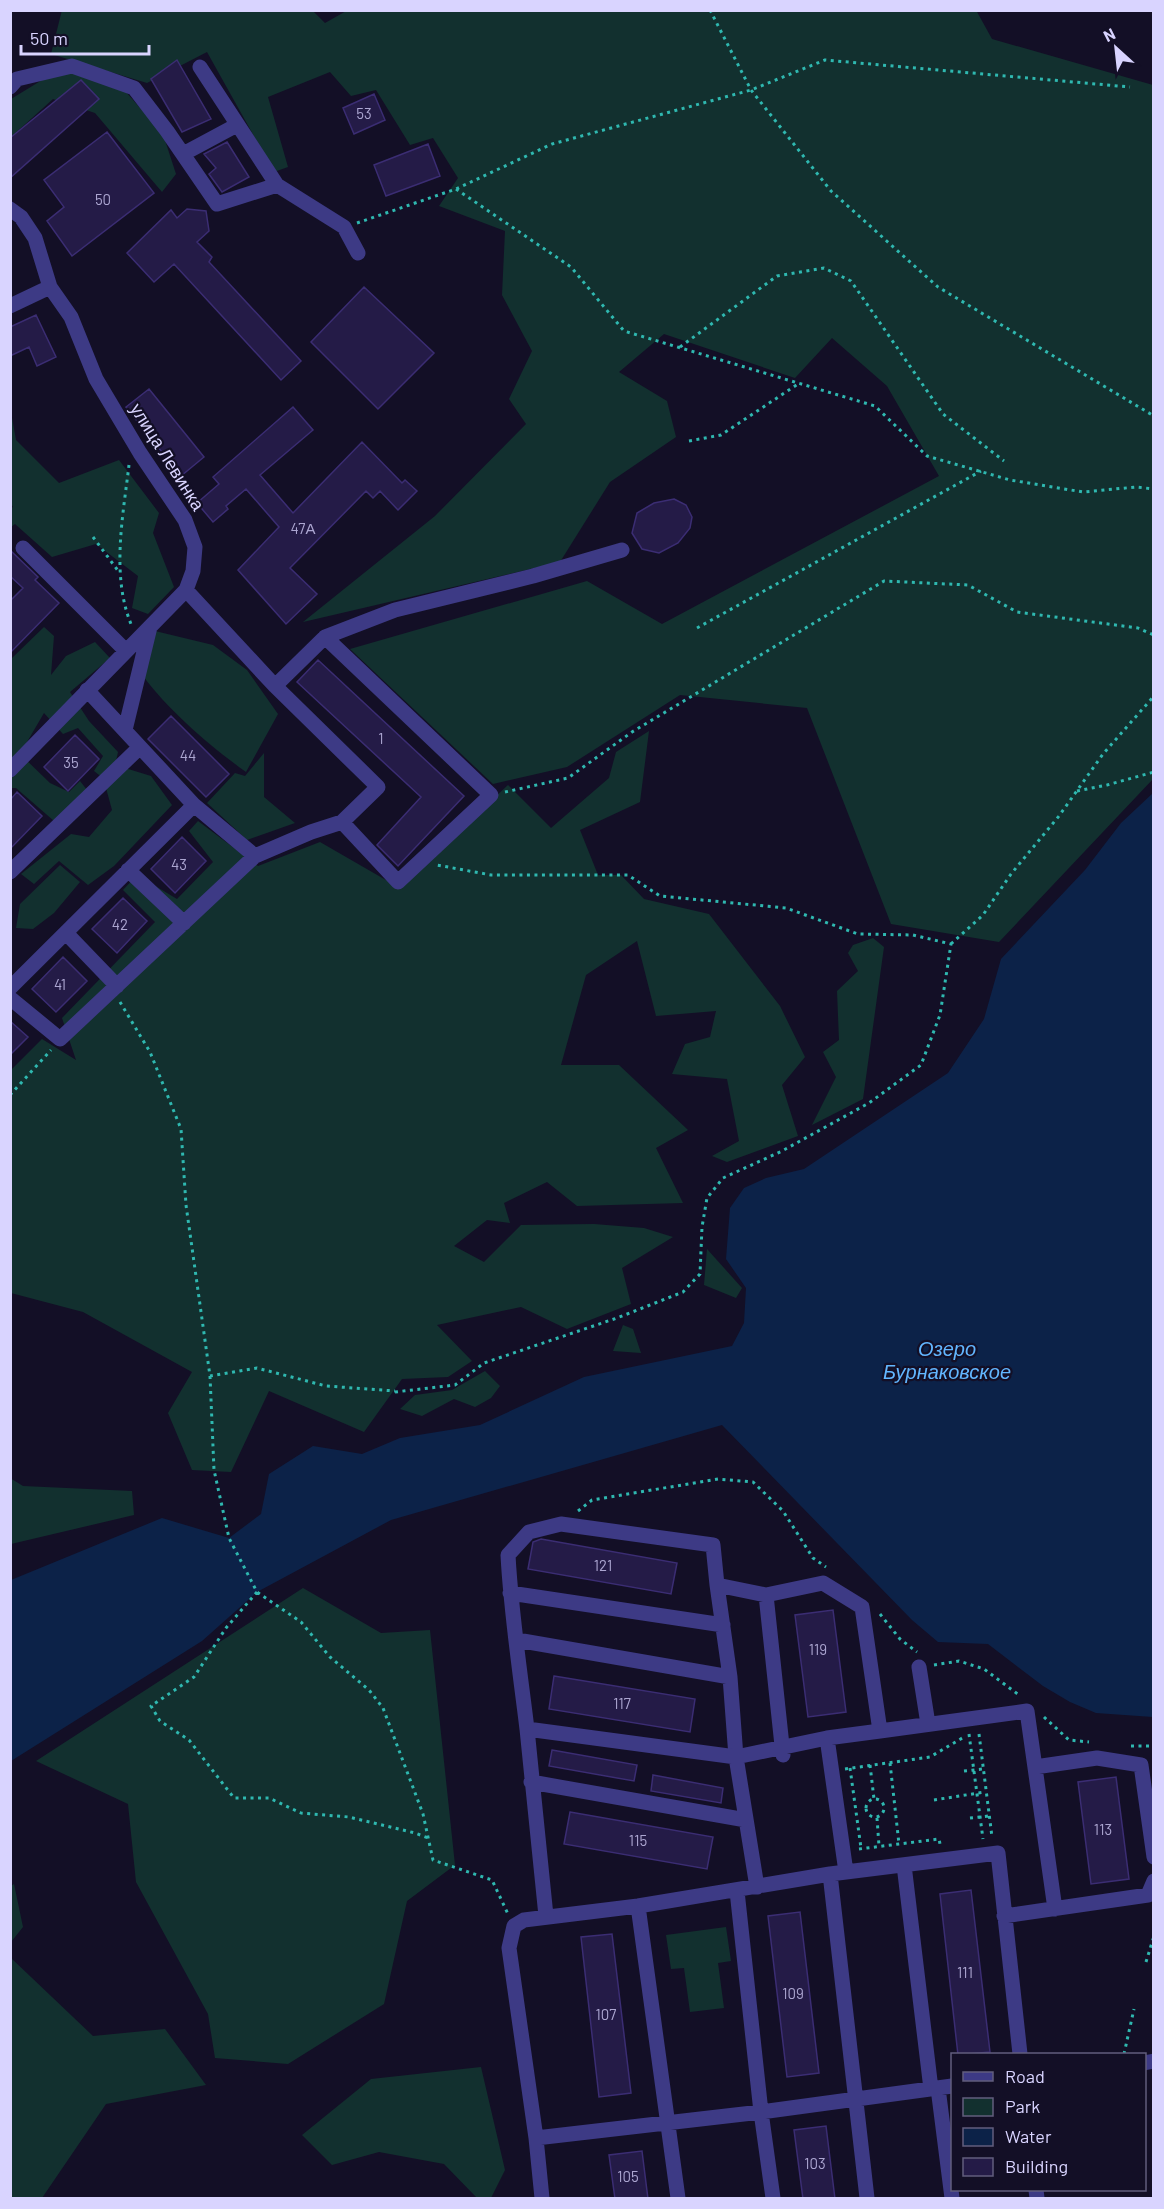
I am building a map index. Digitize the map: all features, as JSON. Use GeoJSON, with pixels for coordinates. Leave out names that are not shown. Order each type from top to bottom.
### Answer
{"type":"FeatureCollection","features":[{"type":"Feature","properties":{"kind":"street"},"geometry":{"type":"LineString","coordinates":[[13,80],[72,66],[134,88],[217,204],[277,185]]}},
{"type":"Feature","properties":{"kind":"street"},"geometry":{"type":"LineString","coordinates":[[200,67],[277,185],[344,227],[358,253]]}},
{"type":"Feature","properties":{"kind":"street"},"geometry":{"type":"LineString","coordinates":[[183,154],[237,125]]}},
{"type":"Feature","properties":{"kind":"street","name":"улица Левинка"},"geometry":{"type":"LineString","coordinates":[[10,200],[16,213],[35,238],[50,286],[71,317],[96,379],[132,440],[185,520],[195,547],[193,571],[186,590],[10,770]]}},
{"type":"Feature","properties":{"kind":"street"},"geometry":{"type":"LineString","coordinates":[[10,306],[50,286]]}},
{"type":"Feature","properties":{"kind":"street"},"geometry":{"type":"LineString","coordinates":[[23,548],[132,645]]}},
{"type":"Feature","properties":{"kind":"street"},"geometry":{"type":"LineString","coordinates":[[275,686],[325,637],[395,610],[533,576],[622,550]]}},
{"type":"Feature","properties":{"kind":"street"},"geometry":{"type":"LineString","coordinates":[[10,998],[60,1039],[255,856],[311,832],[342,822],[378,787],[275,686],[186,590]]}},
{"type":"Feature","properties":{"kind":"street"},"geometry":{"type":"LineString","coordinates":[[125,730],[150,627]]}},
{"type":"Feature","properties":{"kind":"street"},"geometry":{"type":"LineString","coordinates":[[325,637],[491,795],[398,882],[342,822]]}},
{"type":"Feature","properties":{"kind":"street"},"geometry":{"type":"LineString","coordinates":[[87,690],[194,805],[255,856]]}},
{"type":"Feature","properties":{"kind":"street"},"geometry":{"type":"LineString","coordinates":[[10,872],[140,747]]}},
{"type":"Feature","properties":{"kind":"street"},"geometry":{"type":"LineString","coordinates":[[10,988],[194,805]]}},
{"type":"Feature","properties":{"kind":"street"},"geometry":{"type":"LineString","coordinates":[[128,870],[184,923]]}},
{"type":"Feature","properties":{"kind":"street"},"geometry":{"type":"LineString","coordinates":[[66,933],[115,988]]}},
{"type":"Feature","properties":{"kind":"street"},"geometry":{"type":"LineString","coordinates":[[546,1916],[510,1593],[508,1555],[529,1532],[561,1524],[714,1545],[717,1585],[730,1677],[736,1757],[757,1887]]}},
{"type":"Feature","properties":{"kind":"street"},"geometry":{"type":"LineString","coordinates":[[717,1585],[766,1596],[823,1583],[862,1607],[880,1731]]}},
{"type":"Feature","properties":{"kind":"street"},"geometry":{"type":"LineString","coordinates":[[510,1593],[723,1624]]}},
{"type":"Feature","properties":{"kind":"street"},"geometry":{"type":"LineString","coordinates":[[766,1596],[782,1751]]}},
{"type":"Feature","properties":{"kind":"street"},"geometry":{"type":"LineString","coordinates":[[517,1640],[730,1677]]}},
{"type":"Feature","properties":{"kind":"street"},"geometry":{"type":"LineString","coordinates":[[920,1667],[928,1724]]}},
{"type":"Feature","properties":{"kind":"street"},"geometry":{"type":"LineString","coordinates":[[526,1729],[736,1757],[782,1751],[827,1738],[1027,1711],[1055,1909]]}},
{"type":"Feature","properties":{"kind":"street"},"geometry":{"type":"LineString","coordinates":[[827,1738],[846,1872]]}},
{"type":"Feature","properties":{"kind":"street"},"geometry":{"type":"LineString","coordinates":[[1035,1767],[1097,1758],[1141,1765],[1154,1857]]}},
{"type":"Feature","properties":{"kind":"street"},"geometry":{"type":"LineString","coordinates":[[531,1782],[746,1820]]}},
{"type":"Feature","properties":{"kind":"street"},"geometry":{"type":"LineString","coordinates":[[542,2199],[536,2138],[509,1948],[514,1926],[524,1920],[638,1906],[830,1874],[904,1865],[992,1849],[1004,1916],[1020,2053]]}},
{"type":"Feature","properties":{"kind":"street"},"geometry":{"type":"LineString","coordinates":[[904,1865],[940,2088],[951,2190]]}},
{"type":"Feature","properties":{"kind":"street"},"geometry":{"type":"LineString","coordinates":[[830,1874],[867,2199]]}},
{"type":"Feature","properties":{"kind":"street"},"geometry":{"type":"LineString","coordinates":[[1004,1916],[1149,1895],[1154,1881]]}},
{"type":"Feature","properties":{"kind":"street"},"geometry":{"type":"LineString","coordinates":[[736,1891],[773,2199]]}},
{"type":"Feature","properties":{"kind":"street"},"geometry":{"type":"LineString","coordinates":[[638,1906],[678,2199]]}},
{"type":"Feature","properties":{"kind":"street"},"geometry":{"type":"LineString","coordinates":[[536,2138],[761,2112],[940,2088]]}},
{"type":"Feature","properties":{"kind":"path"},"geometry":{"type":"LineString","coordinates":[[710,10],[751,90],[831,190],[938,287],[1154,416]]}},
{"type":"Feature","properties":{"kind":"path"},"geometry":{"type":"LineString","coordinates":[[344,227],[456,189],[552,144],[751,90],[825,60],[1130,87]]}},
{"type":"Feature","properties":{"kind":"path"},"geometry":{"type":"LineString","coordinates":[[456,189],[571,267],[624,331],[875,406],[927,456],[1010,480],[1083,492],[1136,487],[1154,489]]}},
{"type":"Feature","properties":{"kind":"path"},"geometry":{"type":"LineString","coordinates":[[680,347],[777,276],[824,268],[851,281],[943,414],[1004,461]]}},
{"type":"Feature","properties":{"kind":"path"},"geometry":{"type":"LineString","coordinates":[[689,441],[721,435],[799,383]]}},
{"type":"Feature","properties":{"kind":"path"},"geometry":{"type":"LineString","coordinates":[[132,440],[123,518],[120,574],[132,645]]}},
{"type":"Feature","properties":{"kind":"path"},"geometry":{"type":"LineString","coordinates":[[697,628],[981,471]]}},
{"type":"Feature","properties":{"kind":"path"},"geometry":{"type":"LineString","coordinates":[[93,537],[120,574]]}},
{"type":"Feature","properties":{"kind":"path"},"geometry":{"type":"LineString","coordinates":[[491,795],[568,778],[632,732],[884,581],[968,585],[1017,612],[1138,628],[1154,635]]}},
{"type":"Feature","properties":{"kind":"path"},"geometry":{"type":"LineString","coordinates":[[395,1392],[455,1385],[484,1363],[617,1318],[682,1292],[700,1274],[702,1227],[707,1198],[723,1178],[782,1151],[869,1103],[921,1065],[940,1015],[951,944],[983,915],[1011,874],[1059,816],[1102,754],[1154,696]]}},
{"type":"Feature","properties":{"kind":"path"},"geometry":{"type":"LineString","coordinates":[[1077,791],[1154,772]]}},
{"type":"Feature","properties":{"kind":"path"},"geometry":{"type":"LineString","coordinates":[[419,862],[491,875],[628,875],[660,896],[786,908],[858,934],[913,935],[951,944]]}},
{"type":"Feature","properties":{"kind":"path"},"geometry":{"type":"LineString","coordinates":[[115,988],[150,1052],[181,1129],[186,1205],[210,1376],[214,1470],[229,1538],[257,1592],[301,1622],[330,1657],[369,1690],[383,1708],[423,1814],[434,1860],[492,1880],[514,1926]]}},
{"type":"Feature","properties":{"kind":"path"},"geometry":{"type":"LineString","coordinates":[[10,1095],[60,1039]]}},
{"type":"Feature","properties":{"kind":"path"},"geometry":{"type":"LineString","coordinates":[[210,1376],[257,1368],[326,1386],[400,1392]]}},
{"type":"Feature","properties":{"kind":"path"},"geometry":{"type":"LineString","coordinates":[[257,1592],[225,1628],[194,1677],[152,1706],[160,1720],[189,1740],[234,1798],[270,1798],[301,1813],[349,1817],[428,1838]]}},
{"type":"Feature","properties":{"kind":"path"},"geometry":{"type":"LineString","coordinates":[[832,1770],[930,1757],[978,1728],[992,1849]]}},
{"type":"Feature","properties":{"kind":"path"},"geometry":{"type":"LineString","coordinates":[[969,1734],[980,1817],[992,1849]]}},
{"type":"Feature","properties":{"kind":"path"},"geometry":{"type":"LineString","coordinates":[[890,1763],[899,1844]]}},
{"type":"Feature","properties":{"kind":"path"},"geometry":{"type":"LineString","coordinates":[[870,1766],[874,1799]]}},
{"type":"Feature","properties":{"kind":"path"},"geometry":{"type":"LineString","coordinates":[[850,1768],[861,1848]]}},
{"type":"Feature","properties":{"kind":"path"},"geometry":{"type":"LineString","coordinates":[[964,1771],[983,1768]]}},
{"type":"Feature","properties":{"kind":"path"},"geometry":{"type":"LineString","coordinates":[[934,1800],[986,1792]]}},
{"type":"Feature","properties":{"kind":"path"},"geometry":{"type":"LineString","coordinates":[[874,1799],[882,1802],[885,1807],[883,1813],[877,1817],[869,1815],[866,1809],[868,1802],[874,1799]]}},
{"type":"Feature","properties":{"kind":"path"},"geometry":{"type":"LineString","coordinates":[[885,1807],[895,1806]]}},
{"type":"Feature","properties":{"kind":"path"},"geometry":{"type":"LineString","coordinates":[[856,1810],[866,1809]]}},
{"type":"Feature","properties":{"kind":"path"},"geometry":{"type":"LineString","coordinates":[[970,1818],[989,1816]]}},
{"type":"Feature","properties":{"kind":"path"},"geometry":{"type":"LineString","coordinates":[[877,1817],[879,1846]]}},
{"type":"Feature","properties":{"kind":"path"},"geometry":{"type":"LineString","coordinates":[[1146,1962],[1154,1936]]}},
{"type":"Feature","properties":{"kind":"path"},"geometry":{"type":"LineString","coordinates":[[1124,2053],[1134,2009]]}},
{"type":"Feature","properties":{"kind":"green space"},"geometry":{"type":"Polygon","coordinates":[[[62,10],[312,10],[325,23],[348,10],[976,10],[992,39],[1153,85],[1153,779],[999,942],[891,924],[807,708],[680,695],[567,767],[493,784],[350,649],[587,581],[662,624],[939,476],[887,386],[832,338],[795,378],[664,334],[619,372],[667,401],[676,437],[610,482],[560,562],[303,622],[435,516],[526,424],[509,399],[532,351],[502,295],[505,231],[439,206],[458,178],[433,138],[410,145],[376,90],[351,96],[330,72],[268,97],[288,167],[274,172],[207,52],[147,83],[51,54],[62,10]]]}},
{"type":"Feature","properties":{"kind":"green space"},"geometry":{"type":"Polygon","coordinates":[[[76,71],[126,92],[163,134],[176,174],[162,192],[95,113],[53,99],[11,137],[11,99],[47,77],[76,71]]]}},
{"type":"Feature","properties":{"kind":"green space"},"geometry":{"type":"Polygon","coordinates":[[[11,412],[16,440],[59,483],[119,460],[159,513],[153,533],[174,587],[148,614],[132,608],[138,576],[96,544],[52,557],[15,524],[11,527],[11,508],[13,507],[10,502],[11,412]]]}},
{"type":"Feature","properties":{"kind":"green space"},"geometry":{"type":"Polygon","coordinates":[[[44,627],[54,636],[51,675],[66,656],[95,642],[110,658],[70,692],[89,721],[118,752],[115,766],[103,778],[94,771],[103,756],[78,728],[63,734],[44,713],[20,754],[50,783],[69,792],[80,781],[87,790],[54,821],[16,788],[11,788],[11,659],[44,627]]]}},
{"type":"Feature","properties":{"kind":"green space"},"geometry":{"type":"Polygon","coordinates":[[[155,631],[213,645],[247,670],[278,714],[246,772],[191,727],[143,676],[155,631]]]}},
{"type":"Feature","properties":{"kind":"green space"},"geometry":{"type":"Polygon","coordinates":[[[649,731],[640,802],[580,830],[598,875],[621,875],[644,899],[709,914],[780,1006],[805,1057],[782,1085],[798,1136],[727,1162],[712,1156],[739,1141],[727,1079],[672,1074],[685,1044],[710,1037],[716,1011],[656,1016],[637,941],[586,975],[561,1065],[619,1065],[688,1130],[656,1148],[683,1203],[577,1206],[547,1182],[504,1203],[510,1223],[487,1220],[454,1246],[484,1262],[521,1225],[594,1224],[644,1228],[673,1237],[622,1268],[631,1304],[567,1329],[521,1307],[437,1325],[472,1361],[448,1377],[402,1379],[364,1432],[269,1391],[231,1472],[192,1470],[168,1413],[192,1372],[83,1312],[11,1293],[10,1071],[42,1039],[76,1060],[62,1018],[155,922],[123,890],[137,875],[177,899],[213,862],[189,831],[198,821],[258,866],[320,842],[398,887],[508,785],[551,828],[609,778],[616,752],[649,731]]]}},
{"type":"Feature","properties":{"kind":"green space"},"geometry":{"type":"Polygon","coordinates":[[[264,753],[264,797],[295,823],[247,840],[207,803],[235,773],[245,776],[264,753]]]}},
{"type":"Feature","properties":{"kind":"green space"},"geometry":{"type":"Polygon","coordinates":[[[125,768],[151,776],[172,805],[114,866],[88,885],[59,861],[34,884],[21,874],[71,834],[89,837],[112,810],[106,788],[125,768]]]}},
{"type":"Feature","properties":{"kind":"green space"},"geometry":{"type":"Polygon","coordinates":[[[60,865],[80,882],[54,913],[33,929],[16,928],[20,904],[60,865]]]}},
{"type":"Feature","properties":{"kind":"green space"},"geometry":{"type":"Polygon","coordinates":[[[873,938],[884,947],[863,1099],[812,1125],[836,1077],[823,1052],[839,1040],[837,991],[858,971],[848,953],[853,945],[873,938]]]}},
{"type":"Feature","properties":{"kind":"green space"},"geometry":{"type":"Polygon","coordinates":[[[707,1249],[742,1288],[736,1298],[704,1285],[707,1249]]]}},
{"type":"Feature","properties":{"kind":"green space"},"geometry":{"type":"Polygon","coordinates":[[[623,1325],[633,1329],[641,1353],[613,1351],[623,1325]]]}},
{"type":"Feature","properties":{"kind":"green space"},"geometry":{"type":"Polygon","coordinates":[[[485,1371],[500,1386],[491,1398],[475,1407],[454,1399],[422,1416],[400,1409],[415,1395],[452,1390],[485,1371]]]}},
{"type":"Feature","properties":{"kind":"green space"},"geometry":{"type":"Polygon","coordinates":[[[10,1478],[23,1486],[132,1491],[134,1515],[11,1544],[10,1478]]]}},
{"type":"Feature","properties":{"kind":"green space"},"geometry":{"type":"Polygon","coordinates":[[[303,1588],[381,1633],[430,1630],[455,1865],[407,1901],[384,2004],[288,2064],[215,2058],[208,2014],[136,1882],[128,1804],[36,1761],[303,1588]]]}},
{"type":"Feature","properties":{"kind":"green space"},"geometry":{"type":"Polygon","coordinates":[[[14,1884],[23,1927],[11,1942],[11,1886],[14,1884]]]}},
{"type":"Feature","properties":{"kind":"green space"},"geometry":{"type":"Polygon","coordinates":[[[726,1927],[731,1961],[718,1963],[724,2008],[690,2012],[684,1968],[671,1969],[666,1935],[726,1927]]]}},
{"type":"Feature","properties":{"kind":"green space"},"geometry":{"type":"Polygon","coordinates":[[[11,1958],[93,2036],[165,2029],[206,2085],[106,2104],[42,2198],[11,2198],[11,1958]]]}},
{"type":"Feature","properties":{"kind":"green space"},"geometry":{"type":"Polygon","coordinates":[[[481,2067],[505,2170],[491,2198],[477,2198],[444,2164],[379,2152],[332,2165],[302,2135],[371,2079],[481,2067]]]}},
{"type":"Feature","properties":{"kind":"water","name":"Озеро Бурнаковское"},"geometry":{"type":"Polygon","coordinates":[[[1153,793],[1153,1717],[1096,1713],[1070,1702],[1043,1686],[988,1644],[938,1642],[912,1620],[722,1425],[391,1520],[257,1592],[202,1641],[11,1761],[11,1580],[162,1518],[229,1538],[261,1514],[269,1474],[313,1446],[362,1454],[400,1438],[480,1425],[584,1377],[732,1346],[744,1323],[746,1288],[726,1259],[730,1208],[744,1188],[766,1178],[804,1169],[948,1073],[984,1019],[1001,959],[1085,870],[1121,823],[1153,793]]]}},
{"type":"Feature","properties":{"kind":"building"},"geometry":{"type":"Polygon","coordinates":[[[177,60],[211,119],[182,132],[151,79],[177,60]]]}},
{"type":"Feature","properties":{"kind":"building"},"geometry":{"type":"Polygon","coordinates":[[[81,80],[99,99],[10,178],[10,138],[81,80]]]}},
{"type":"Feature","properties":{"kind":"building"},"geometry":{"type":"Polygon","coordinates":[[[374,94],[385,120],[354,134],[343,108],[374,94]]]}},
{"type":"Feature","properties":{"kind":"building"},"geometry":{"type":"Polygon","coordinates":[[[107,132],[154,193],[72,256],[47,221],[64,207],[44,180],[107,132]]]}},
{"type":"Feature","properties":{"kind":"building"},"geometry":{"type":"Polygon","coordinates":[[[227,142],[249,177],[222,192],[209,174],[216,168],[204,154],[227,142]]]}},
{"type":"Feature","properties":{"kind":"building"},"geometry":{"type":"Polygon","coordinates":[[[428,144],[440,176],[386,196],[374,165],[428,144]]]}},
{"type":"Feature","properties":{"kind":"building"},"geometry":{"type":"Polygon","coordinates":[[[187,209],[206,211],[209,231],[197,242],[212,257],[209,262],[301,361],[281,380],[174,264],[154,282],[127,253],[171,210],[177,218],[187,209]]]}},
{"type":"Feature","properties":{"kind":"building"},"geometry":{"type":"Polygon","coordinates":[[[364,287],[434,353],[378,409],[311,342],[364,287]]]}},
{"type":"Feature","properties":{"kind":"building"},"geometry":{"type":"Polygon","coordinates":[[[36,315],[56,357],[37,366],[29,347],[10,356],[10,327],[36,315]]]}},
{"type":"Feature","properties":{"kind":"building"},"geometry":{"type":"Polygon","coordinates":[[[149,389],[204,457],[181,476],[126,407],[149,389]]]}},
{"type":"Feature","properties":{"kind":"building"},"geometry":{"type":"Polygon","coordinates":[[[293,407],[313,430],[260,475],[293,513],[362,442],[402,483],[405,480],[417,491],[398,510],[380,491],[373,498],[366,491],[290,568],[317,594],[286,624],[238,570],[279,527],[246,489],[226,506],[228,509],[213,522],[197,503],[219,484],[213,477],[293,407]]]}},
{"type":"Feature","properties":{"kind":"building"},"geometry":{"type":"Polygon","coordinates":[[[674,499],[686,505],[692,517],[690,528],[678,543],[659,553],[642,549],[632,533],[637,513],[654,503],[674,499]]]}},
{"type":"Feature","properties":{"kind":"building"},"geometry":{"type":"Polygon","coordinates":[[[10,550],[38,577],[35,580],[59,603],[10,653],[10,601],[23,588],[10,576],[10,550]]]}},
{"type":"Feature","properties":{"kind":"building"},"geometry":{"type":"Polygon","coordinates":[[[318,660],[464,796],[398,866],[377,845],[421,797],[297,682],[318,660]]]}},
{"type":"Feature","properties":{"kind":"building"},"geometry":{"type":"Polygon","coordinates":[[[171,716],[229,774],[206,797],[148,739],[171,716]]]}},
{"type":"Feature","properties":{"kind":"building"},"geometry":{"type":"Polygon","coordinates":[[[75,735],[99,759],[68,791],[44,767],[75,735]]]}},
{"type":"Feature","properties":{"kind":"building"},"geometry":{"type":"Polygon","coordinates":[[[17,792],[42,816],[10,849],[10,800],[17,792]]]}},
{"type":"Feature","properties":{"kind":"building"},"geometry":{"type":"Polygon","coordinates":[[[182,837],[206,861],[175,893],[151,869],[182,837]]]}},
{"type":"Feature","properties":{"kind":"building"},"geometry":{"type":"Polygon","coordinates":[[[123,898],[147,921],[117,953],[92,929],[123,898]]]}},
{"type":"Feature","properties":{"kind":"building"},"geometry":{"type":"Polygon","coordinates":[[[63,957],[87,981],[56,1012],[32,989],[63,957]]]}},
{"type":"Feature","properties":{"kind":"building"},"geometry":{"type":"Polygon","coordinates":[[[10,1021],[28,1037],[10,1055],[10,1021]]]}},
{"type":"Feature","properties":{"kind":"building"},"geometry":{"type":"Polygon","coordinates":[[[541,1539],[677,1563],[671,1594],[528,1569],[533,1542],[541,1539]]]}},
{"type":"Feature","properties":{"kind":"building"},"geometry":{"type":"Polygon","coordinates":[[[833,1610],[846,1712],[808,1717],[795,1615],[833,1610]]]}},
{"type":"Feature","properties":{"kind":"building"},"geometry":{"type":"Polygon","coordinates":[[[554,1676],[695,1699],[690,1732],[549,1709],[554,1676]]]}},
{"type":"Feature","properties":{"kind":"building"},"geometry":{"type":"Polygon","coordinates":[[[552,1750],[637,1765],[634,1781],[549,1766],[552,1750]]]}},
{"type":"Feature","properties":{"kind":"building"},"geometry":{"type":"Polygon","coordinates":[[[653,1775],[723,1788],[721,1803],[651,1791],[653,1775]]]}},
{"type":"Feature","properties":{"kind":"building"},"geometry":{"type":"Polygon","coordinates":[[[1116,1777],[1129,1879],[1091,1884],[1078,1782],[1116,1777]]]}},
{"type":"Feature","properties":{"kind":"building"},"geometry":{"type":"Polygon","coordinates":[[[570,1812],[713,1837],[707,1869],[564,1844],[570,1812]]]}},
{"type":"Feature","properties":{"kind":"building"},"geometry":{"type":"Polygon","coordinates":[[[971,1890],[990,2052],[958,2053],[940,1894],[971,1890]]]}},
{"type":"Feature","properties":{"kind":"building"},"geometry":{"type":"Polygon","coordinates":[[[800,1912],[819,2073],[787,2077],[768,1916],[800,1912]]]}},
{"type":"Feature","properties":{"kind":"building"},"geometry":{"type":"Polygon","coordinates":[[[612,1934],[631,2093],[599,2097],[581,1937],[612,1934]]]}},
{"type":"Feature","properties":{"kind":"building"},"geometry":{"type":"Polygon","coordinates":[[[826,2126],[835,2199],[803,2199],[794,2130],[826,2126]]]}},
{"type":"Feature","properties":{"kind":"building"},"geometry":{"type":"Polygon","coordinates":[[[642,2151],[648,2199],[615,2199],[609,2155],[642,2151]]]}}]}
